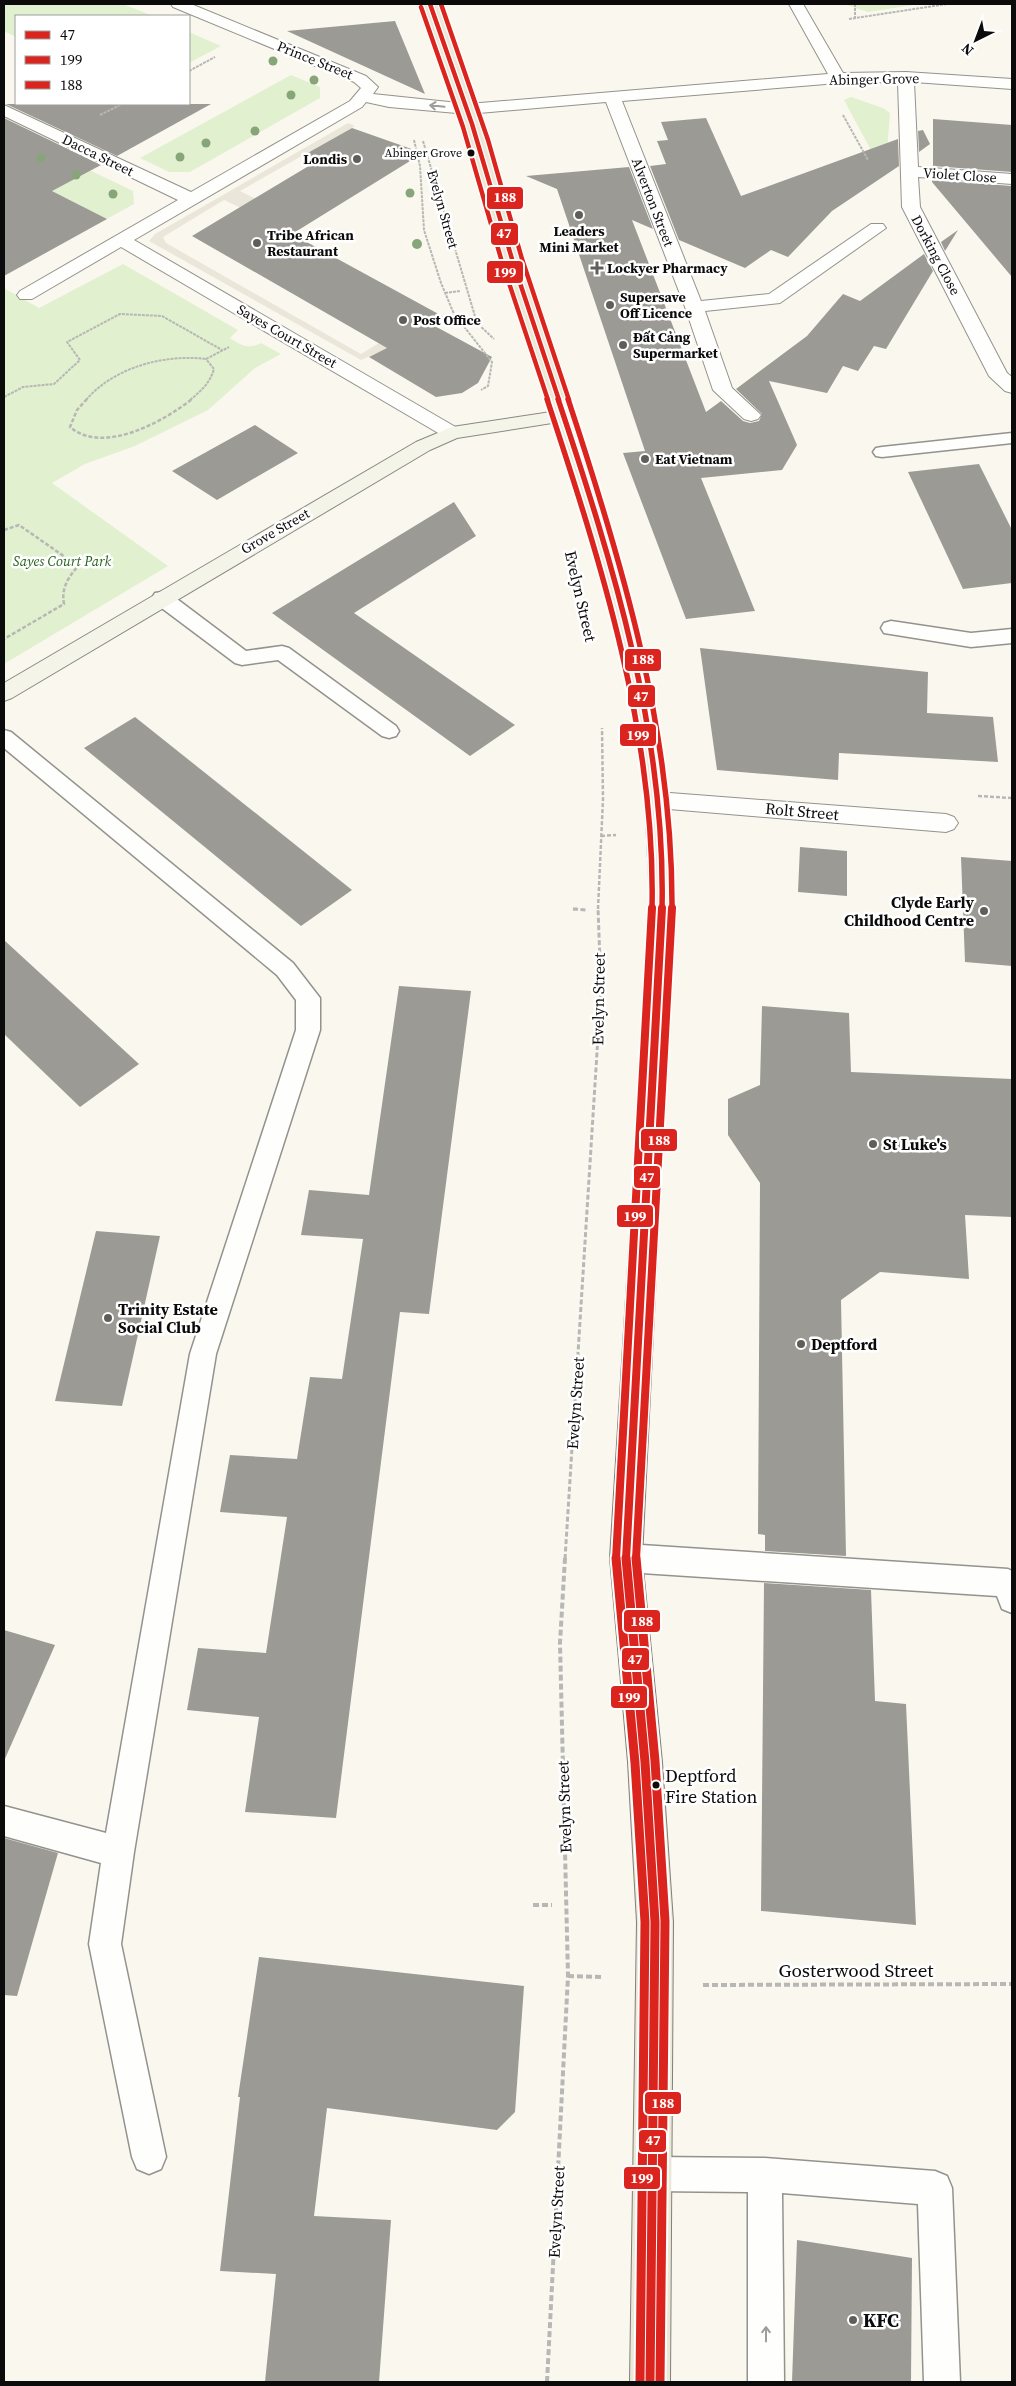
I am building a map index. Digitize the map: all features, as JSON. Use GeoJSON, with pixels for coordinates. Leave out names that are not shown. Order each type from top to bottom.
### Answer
{"type":"FeatureCollection","features":[{"type":"Feature","properties":{"kind":"main road","name":"Evelyn Street"},"geometry":{"type":"LineString","coordinates":[[430,4],[468,109],[520,285],[564,416],[621,599],[650,734],[662,853],[662,907],[626,1558],[646,1762],[654,1922],[650,2382]]}},
{"type":"Feature","properties":{"kind":"main road","name":"Grove Street"},"geometry":{"type":"LineString","coordinates":[[4,693],[395,461],[452,433],[564,416]]}},
{"type":"Feature","properties":{"kind":"street","name":"Prince Street"},"geometry":{"type":"LineString","coordinates":[[178,4],[360,78],[370,87],[363,97],[389,102],[468,109]]}},
{"type":"Feature","properties":{"kind":"street"},"geometry":{"type":"LineString","coordinates":[[796,4],[808,25],[831,79]]}},
{"type":"Feature","properties":{"kind":"street","name":"Abinger Grove"},"geometry":{"type":"LineString","coordinates":[[468,109],[831,79],[906,77],[1012,84]]}},
{"type":"Feature","properties":{"kind":"street","name":"Dorking Close"},"geometry":{"type":"LineString","coordinates":[[906,77],[911,207],[999,376],[1012,388]]}},
{"type":"Feature","properties":{"kind":"street"},"geometry":{"type":"LineString","coordinates":[[26,295],[193,200],[356,104],[363,97]]}},
{"type":"Feature","properties":{"kind":"street","name":"Alverton Street"},"geometry":{"type":"LineString","coordinates":[[612,97],[694,307],[723,390],[751,415]]}},
{"type":"Feature","properties":{"kind":"street","name":"Dacca Street"},"geometry":{"type":"LineString","coordinates":[[4,110],[193,200]]}},
{"type":"Feature","properties":{"kind":"street","name":"Violet Close"},"geometry":{"type":"LineString","coordinates":[[909,171],[1012,179]]}},
{"type":"Feature","properties":{"kind":"street"},"geometry":{"type":"LineString","coordinates":[[694,307],[774,299],[877,228]]}},
{"type":"Feature","properties":{"kind":"street","name":"Sayes Court Street"},"geometry":{"type":"LineString","coordinates":[[122,240],[452,433]]}},
{"type":"Feature","properties":{"kind":"street","name":"Rolt Street"},"geometry":{"type":"LineString","coordinates":[[657,800],[946,823]]}},
{"type":"Feature","properties":{"kind":"lane"},"geometry":{"type":"LineString","coordinates":[[882,452],[1012,438]]}},
{"type":"Feature","properties":{"kind":"lane"},"geometry":{"type":"LineString","coordinates":[[162,598],[242,658],[282,653],[389,731]]}},
{"type":"Feature","properties":{"kind":"lane"},"geometry":{"type":"LineString","coordinates":[[891,628],[971,640],[1012,636]]}},
{"type":"Feature","properties":{"kind":"lane"},"geometry":{"type":"LineString","coordinates":[[4,737],[285,969],[308,998],[308,1030],[203,1354],[118,1852],[105,1944],[149,2156]]}},
{"type":"Feature","properties":{"kind":"lane"},"geometry":{"type":"LineString","coordinates":[[626,1558],[1008,1582],[1012,1599]]}},
{"type":"Feature","properties":{"kind":"lane"},"geometry":{"type":"LineString","coordinates":[[4,1821],[118,1852]]}},
{"type":"Feature","properties":{"kind":"lane"},"geometry":{"type":"LineString","coordinates":[[652,2174],[765,2175],[936,2188],[942,2380]]}},
{"type":"Feature","properties":{"kind":"lane"},"geometry":{"type":"LineString","coordinates":[[765,2175],[766,2382]]}},
{"type":"Feature","properties":{"kind":"path"},"geometry":{"type":"LineString","coordinates":[[855,4],[855,18]]}},
{"type":"Feature","properties":{"kind":"path"},"geometry":{"type":"LineString","coordinates":[[808,25],[947,4]]}},
{"type":"Feature","properties":{"kind":"path"},"geometry":{"type":"LineString","coordinates":[[831,79],[872,168],[909,171]]}},
{"type":"Feature","properties":{"kind":"path","name":"Evelyn Street"},"geometry":{"type":"LineString","coordinates":[[421,134],[477,322],[498,342]]}},
{"type":"Feature","properties":{"kind":"path"},"geometry":{"type":"LineString","coordinates":[[414,138],[420,166],[424,230],[445,293],[454,314],[492,362],[488,386],[477,392]]}},
{"type":"Feature","properties":{"kind":"path"},"geometry":{"type":"LineString","coordinates":[[445,293],[460,291]]}},
{"type":"Feature","properties":{"kind":"path"},"geometry":{"type":"LineString","coordinates":[[4,397],[23,387],[54,384],[80,360],[67,342],[120,314],[162,316],[222,350]]}},
{"type":"Feature","properties":{"kind":"path"},"geometry":{"type":"LineString","coordinates":[[192,356],[206,359],[214,369],[209,382],[190,401],[169,416],[122,434],[95,438],[81,436],[70,427],[73,414],[84,400],[102,386],[140,365],[166,358],[192,356]]}},
{"type":"Feature","properties":{"kind":"path"},"geometry":{"type":"LineString","coordinates":[[4,530],[19,525],[78,566],[65,584],[62,595],[64,604],[4,638]]}},
{"type":"Feature","properties":{"kind":"path","name":"Evelyn Street"},"geometry":{"type":"LineString","coordinates":[[547,2382],[568,1976],[568,1905],[562,1763],[560,1643],[600,989],[598,910],[602,722]]}},
{"type":"Feature","properties":{"kind":"path"},"geometry":{"type":"LineString","coordinates":[[601,836],[618,835]]}},
{"type":"Feature","properties":{"kind":"path"},"geometry":{"type":"LineString","coordinates":[[573,909],[586,910]]}},
{"type":"Feature","properties":{"kind":"path"},"geometry":{"type":"LineString","coordinates":[[533,1905],[552,1905]]}},
{"type":"Feature","properties":{"kind":"path"},"geometry":{"type":"LineString","coordinates":[[568,1976],[594,1976]]}},
{"type":"Feature","properties":{"kind":"path","name":"Gosterwood Street"},"geometry":{"type":"LineString","coordinates":[[700,1985],[1012,1984]]}},
{"type":"Feature","properties":{"kind":"green space"},"geometry":{"type":"Polygon","coordinates":[[[4,4],[123,4],[150,15],[15,15],[15,36],[4,31],[4,4]]]}},
{"type":"Feature","properties":{"kind":"green space"},"geometry":{"type":"Polygon","coordinates":[[[843,4],[920,4],[868,12],[843,4]]]}},
{"type":"Feature","properties":{"kind":"green space"},"geometry":{"type":"Polygon","coordinates":[[[190,32],[221,46],[190,62],[190,32]]]}},
{"type":"Feature","properties":{"kind":"green space"},"geometry":{"type":"Polygon","coordinates":[[[291,75],[320,87],[320,98],[190,172],[169,172],[140,158],[291,75]]]}},
{"type":"Feature","properties":{"kind":"green space"},"geometry":{"type":"Polygon","coordinates":[[[851,97],[883,108],[890,113],[887,151],[872,152],[844,100],[851,97]]]}},
{"type":"Feature","properties":{"kind":"green space"},"geometry":{"type":"Polygon","coordinates":[[[4,129],[133,191],[134,204],[96,225],[82,206],[4,167],[4,129]]]}},
{"type":"Feature","properties":{"kind":"green space","name":"Sayes Court Park"},"geometry":{"type":"Polygon","coordinates":[[[123,264],[238,330],[230,338],[238,343],[245,346],[253,346],[261,343],[281,354],[255,368],[208,410],[135,446],[85,464],[52,483],[168,566],[4,664],[4,288],[39,308],[123,264]]]}},
{"type":"Feature","properties":{"kind":"shaded area"},"geometry":{"type":"Polygon","coordinates":[[[348,123],[355,126],[240,191],[256,199],[241,208],[224,200],[163,237],[166,243],[361,354],[379,343],[388,348],[361,360],[149,241],[155,234],[348,123]]]}},
{"type":"Feature","properties":{"kind":"building"},"geometry":{"type":"Polygon","coordinates":[[[395,21],[425,94],[287,31],[395,21]]]}},
{"type":"Feature","properties":{"kind":"building"},"geometry":{"type":"Polygon","coordinates":[[[6,104],[211,104],[117,156],[6,104]]]}},
{"type":"Feature","properties":{"kind":"building"},"geometry":{"type":"Polygon","coordinates":[[[4,118],[101,165],[52,191],[107,219],[4,276],[4,118]]]}},
{"type":"Feature","properties":{"kind":"building"},"geometry":{"type":"Polygon","coordinates":[[[706,118],[741,196],[898,139],[899,166],[832,211],[788,257],[771,250],[745,268],[679,240],[650,166],[666,164],[657,141],[668,140],[661,122],[706,118]]]}},
{"type":"Feature","properties":{"kind":"building"},"geometry":{"type":"Polygon","coordinates":[[[933,119],[1012,125],[1012,172],[933,166],[933,119]]]}},
{"type":"Feature","properties":{"kind":"building"},"geometry":{"type":"Polygon","coordinates":[[[352,128],[423,153],[292,234],[444,317],[431,324],[492,357],[478,383],[462,393],[436,397],[369,357],[387,348],[192,236],[317,161],[304,155],[352,128]]]}},
{"type":"Feature","properties":{"kind":"building"},"geometry":{"type":"Polygon","coordinates":[[[923,130],[930,144],[919,152],[918,131],[923,130]]]}},
{"type":"Feature","properties":{"kind":"building"},"geometry":{"type":"Polygon","coordinates":[[[629,167],[653,229],[632,220],[706,412],[721,401],[743,421],[750,423],[759,421],[762,414],[736,389],[807,336],[843,294],[860,301],[924,254],[933,271],[886,349],[874,346],[858,371],[843,366],[827,393],[769,381],[797,445],[782,470],[701,478],[755,611],[686,619],[623,453],[645,451],[557,189],[526,176],[629,167]]]}},
{"type":"Feature","properties":{"kind":"building"},"geometry":{"type":"Polygon","coordinates":[[[932,180],[1012,186],[1012,277],[932,182],[932,180]]]}},
{"type":"Feature","properties":{"kind":"building"},"geometry":{"type":"Polygon","coordinates":[[[958,230],[945,251],[941,242],[958,230]]]}},
{"type":"Feature","properties":{"kind":"building"},"geometry":{"type":"Polygon","coordinates":[[[255,425],[298,453],[217,500],[172,471],[255,425]]]}},
{"type":"Feature","properties":{"kind":"building"},"geometry":{"type":"Polygon","coordinates":[[[979,464],[1012,530],[1012,583],[963,589],[908,472],[979,464]]]}},
{"type":"Feature","properties":{"kind":"building"},"geometry":{"type":"Polygon","coordinates":[[[454,502],[476,536],[354,613],[515,725],[470,756],[272,613],[454,502]]]}},
{"type":"Feature","properties":{"kind":"building"},"geometry":{"type":"Polygon","coordinates":[[[700,648],[928,672],[927,713],[993,717],[998,762],[839,753],[838,780],[717,770],[700,648]]]}},
{"type":"Feature","properties":{"kind":"building"},"geometry":{"type":"Polygon","coordinates":[[[135,717],[352,890],[301,926],[84,748],[135,717]]]}},
{"type":"Feature","properties":{"kind":"building"},"geometry":{"type":"Polygon","coordinates":[[[800,847],[847,851],[847,896],[798,892],[800,847]]]}},
{"type":"Feature","properties":{"kind":"building"},"geometry":{"type":"Polygon","coordinates":[[[961,857],[1012,861],[1012,966],[965,962],[961,857]]]}},
{"type":"Feature","properties":{"kind":"building"},"geometry":{"type":"Polygon","coordinates":[[[4,940],[139,1064],[80,1107],[4,1034],[4,940]]]}},
{"type":"Feature","properties":{"kind":"building"},"geometry":{"type":"Polygon","coordinates":[[[399,986],[471,991],[429,1314],[400,1312],[336,1818],[245,1812],[259,1717],[187,1710],[198,1648],[266,1653],[287,1517],[220,1512],[230,1455],[297,1459],[310,1377],[342,1379],[363,1239],[301,1235],[309,1190],[369,1195],[399,986]]]}},
{"type":"Feature","properties":{"kind":"building"},"geometry":{"type":"Polygon","coordinates":[[[762,1006],[849,1013],[851,1072],[1012,1079],[1012,1217],[965,1215],[969,1279],[880,1272],[841,1300],[846,1556],[765,1551],[765,1535],[758,1534],[760,1183],[728,1135],[728,1099],[760,1085],[762,1006]]]}},
{"type":"Feature","properties":{"kind":"building","name":"Trinity Estate Social Club"},"geometry":{"type":"Polygon","coordinates":[[[96,1231],[160,1236],[122,1406],[55,1401],[96,1231]]]}},
{"type":"Feature","properties":{"kind":"building"},"geometry":{"type":"Polygon","coordinates":[[[764,1583],[871,1590],[875,1701],[906,1704],[916,1925],[761,1911],[764,1583]]]}},
{"type":"Feature","properties":{"kind":"building"},"geometry":{"type":"Polygon","coordinates":[[[4,1630],[55,1645],[4,1761],[4,1630]]]}},
{"type":"Feature","properties":{"kind":"building"},"geometry":{"type":"Polygon","coordinates":[[[4,1838],[58,1853],[17,1996],[4,1995],[4,1838]]]}},
{"type":"Feature","properties":{"kind":"building"},"geometry":{"type":"Polygon","coordinates":[[[259,1957],[524,1986],[515,2112],[497,2130],[327,2108],[314,2216],[391,2220],[379,2382],[265,2382],[276,2274],[220,2271],[240,2097],[238,2097],[259,1957]]]}},
{"type":"Feature","properties":{"kind":"building","name":"KFC"},"geometry":{"type":"Polygon","coordinates":[[[797,2240],[912,2258],[911,2382],[792,2382],[797,2240]]]}},
{"type":"Feature","properties":{"kind":"transit line","name":"47"},"geometry":{"type":"LineString","coordinates":[[430,4],[479,144],[512,259],[594,508],[611,567],[640,687],[655,788],[662,907],[626,1558],[645,1762],[655,1922],[650,2382]]}},
{"type":"Feature","properties":{"kind":"transit line","name":"188"},"geometry":{"type":"LineString","coordinates":[[441,4],[488,140],[522,259],[584,447],[619,564],[649,683],[660,743],[667,805],[672,908],[636,1558],[655,1761],[665,1921],[660,2382]]}},
{"type":"Feature","properties":{"kind":"transit line","name":"199"},"geometry":{"type":"LineString","coordinates":[[421,7],[463,127],[502,262],[583,509],[600,568],[616,627],[629,687],[645,788],[652,907],[616,1558],[635,1763],[645,1922],[640,2382]]}},
{"type":"Feature","properties":{"kind":"place","name":"Abinger Grove"},"geometry":{"type":"Point","coordinates":[471,153]}},
{"type":"Feature","properties":{"kind":"place","name":"Londis"},"geometry":{"type":"Point","coordinates":[357,159]}},
{"type":"Feature","properties":{"kind":"place","name":"Leaders Mini Market"},"geometry":{"type":"Point","coordinates":[579,215]}},
{"type":"Feature","properties":{"kind":"place","name":"Tribe African Restaurant"},"geometry":{"type":"Point","coordinates":[257,243]}},
{"type":"Feature","properties":{"kind":"place","name":"Lockyer Pharmacy"},"geometry":{"type":"Point","coordinates":[597,268]}},
{"type":"Feature","properties":{"kind":"place","name":"Supersave Off Licence"},"geometry":{"type":"Point","coordinates":[610,305]}},
{"type":"Feature","properties":{"kind":"place","name":"Post Office"},"geometry":{"type":"Point","coordinates":[403,320]}},
{"type":"Feature","properties":{"kind":"place","name":"Đất Cảng Supermarket"},"geometry":{"type":"Point","coordinates":[623,345]}},
{"type":"Feature","properties":{"kind":"place","name":"Eat Vietnam"},"geometry":{"type":"Point","coordinates":[645,459]}},
{"type":"Feature","properties":{"kind":"place","name":"Clyde Early Childhood Centre"},"geometry":{"type":"Point","coordinates":[984,911]}},
{"type":"Feature","properties":{"kind":"place","name":"St Luke's"},"geometry":{"type":"Point","coordinates":[873,1144]}},
{"type":"Feature","properties":{"kind":"place","name":"Trinity Estate Social Club"},"geometry":{"type":"Point","coordinates":[108,1318]}},
{"type":"Feature","properties":{"kind":"place","name":"Deptford"},"geometry":{"type":"Point","coordinates":[801,1344]}},
{"type":"Feature","properties":{"kind":"place","name":"Deptford Fire Station"},"geometry":{"type":"Point","coordinates":[656,1785]}},
{"type":"Feature","properties":{"kind":"place","name":"KFC"},"geometry":{"type":"Point","coordinates":[853,2320]}}]}
